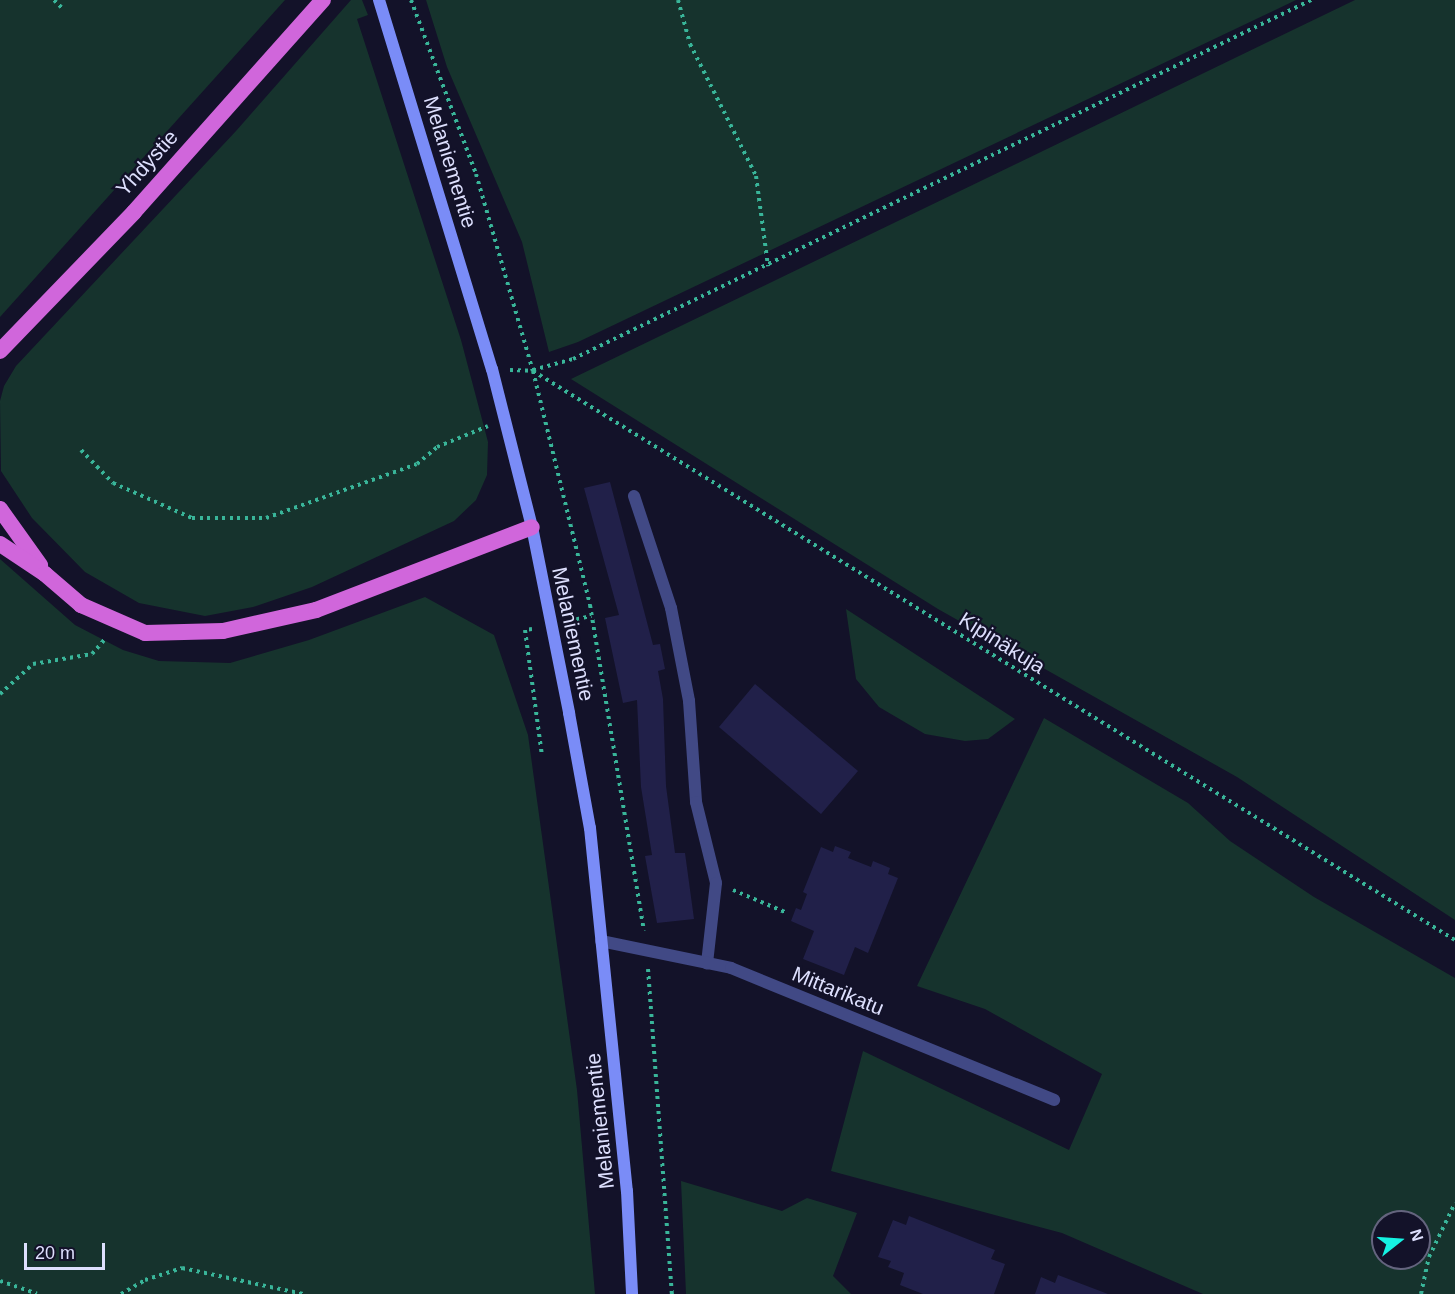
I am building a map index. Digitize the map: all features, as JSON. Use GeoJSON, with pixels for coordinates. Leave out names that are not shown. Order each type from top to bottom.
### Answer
{"type":"FeatureCollection","features":[{"type":"Feature","properties":{"kind":"highway","name":"Yhdystie"},"geometry":{"type":"LineString","coordinates":[[0,351],[134,212],[323,0]]}},
{"type":"Feature","properties":{"kind":"highway"},"geometry":{"type":"LineString","coordinates":[[0,508],[45,574]]}},
{"type":"Feature","properties":{"kind":"highway"},"geometry":{"type":"LineString","coordinates":[[0,544],[45,574],[81,605],[145,633],[224,631],[316,610],[532,527]]}},
{"type":"Feature","properties":{"kind":"main road","name":"Melaniementie"},"geometry":{"type":"LineString","coordinates":[[379,0],[392,35],[505,419],[532,527],[590,828],[627,1191],[632,1294]]}},
{"type":"Feature","properties":{"kind":"street"},"geometry":{"type":"LineString","coordinates":[[634,496],[671,608],[689,701],[696,802],[716,883],[707,963]]}},
{"type":"Feature","properties":{"kind":"street","name":"Mittarikatu"},"geometry":{"type":"LineString","coordinates":[[601,941],[731,968],[1054,1100]]}},
{"type":"Feature","properties":{"kind":"path"},"geometry":{"type":"LineString","coordinates":[[54,0],[62,8]]}},
{"type":"Feature","properties":{"kind":"path"},"geometry":{"type":"LineString","coordinates":[[411,0],[476,174],[533,371],[590,605],[646,950],[659,1081],[672,1294]]}},
{"type":"Feature","properties":{"kind":"path"},"geometry":{"type":"LineString","coordinates":[[678,0],[690,44],[756,176],[768,266]]}},
{"type":"Feature","properties":{"kind":"path"},"geometry":{"type":"LineString","coordinates":[[533,371],[573,359],[1311,0]]}},
{"type":"Feature","properties":{"kind":"path","name":"Kipinäkuja"},"geometry":{"type":"LineString","coordinates":[[533,371],[1455,940]]}},
{"type":"Feature","properties":{"kind":"path"},"geometry":{"type":"LineString","coordinates":[[81,450],[112,483],[192,518],[266,518],[417,464],[437,447],[505,419]]}},
{"type":"Feature","properties":{"kind":"path"},"geometry":{"type":"LineString","coordinates":[[0,694],[33,664],[92,654],[119,622]]}},
{"type":"Feature","properties":{"kind":"path"},"geometry":{"type":"LineString","coordinates":[[525,630],[542,755]]}},
{"type":"Feature","properties":{"kind":"path"},"geometry":{"type":"LineString","coordinates":[[716,883],[785,912]]}},
{"type":"Feature","properties":{"kind":"path"},"geometry":{"type":"LineString","coordinates":[[1421,1294],[1429,1257],[1455,1203]]}},
{"type":"Feature","properties":{"kind":"path"},"geometry":{"type":"LineString","coordinates":[[121,1294],[145,1280],[182,1268],[303,1294]]}},
{"type":"Feature","properties":{"kind":"path"},"geometry":{"type":"LineString","coordinates":[[0,1281],[38,1294]]}},
{"type":"Feature","properties":{"kind":"green space"},"geometry":{"type":"Polygon","coordinates":[[[0,0],[285,0],[0,317],[0,0]]]}},
{"type":"Feature","properties":{"kind":"green space"},"geometry":{"type":"Polygon","coordinates":[[[351,0],[362,0],[368,15],[357,19],[461,340],[488,442],[487,475],[476,500],[454,521],[312,587],[253,607],[205,616],[139,603],[85,572],[32,518],[1,471],[0,401],[4,386],[16,366],[236,131],[351,0]]]}},
{"type":"Feature","properties":{"kind":"green space"},"geometry":{"type":"Polygon","coordinates":[[[426,0],[1296,0],[578,342],[549,352],[522,242],[447,67],[426,0]]]}},
{"type":"Feature","properties":{"kind":"green space"},"geometry":{"type":"Polygon","coordinates":[[[1355,0],[1455,0],[1455,920],[1237,777],[938,609],[571,379],[1355,0]]]}},
{"type":"Feature","properties":{"kind":"green space"},"geometry":{"type":"Polygon","coordinates":[[[0,559],[75,625],[123,650],[159,661],[230,663],[309,640],[425,597],[494,635],[528,735],[577,1090],[595,1294],[0,1294],[0,559]]]}},
{"type":"Feature","properties":{"kind":"green space"},"geometry":{"type":"Polygon","coordinates":[[[846,609],[1015,719],[988,739],[965,741],[925,734],[879,707],[856,679],[846,609]]]}},
{"type":"Feature","properties":{"kind":"green space"},"geometry":{"type":"Polygon","coordinates":[[[1044,718],[1188,803],[1230,841],[1314,897],[1455,978],[1455,1294],[1203,1294],[1062,1233],[831,1171],[863,1051],[1069,1150],[1102,1074],[985,1009],[917,986],[1044,718]]]}},
{"type":"Feature","properties":{"kind":"green space"},"geometry":{"type":"Polygon","coordinates":[[[681,1181],[782,1211],[807,1198],[857,1213],[833,1276],[851,1294],[686,1294],[681,1181]]]}},
{"type":"Feature","properties":{"kind":"building"},"geometry":{"type":"Polygon","coordinates":[[[610,482],[653,645],[660,644],[665,669],[658,671],[663,699],[666,786],[675,853],[685,853],[694,919],[657,923],[645,856],[652,855],[641,787],[637,700],[623,703],[605,618],[619,615],[584,488],[610,482]]]}},
{"type":"Feature","properties":{"kind":"building"},"geometry":{"type":"Polygon","coordinates":[[[755,684],[858,771],[821,814],[719,727],[755,684]]]}},
{"type":"Feature","properties":{"kind":"building"},"geometry":{"type":"Polygon","coordinates":[[[835,846],[851,852],[848,858],[871,867],[873,861],[890,868],[888,874],[898,878],[868,953],[855,947],[844,975],[803,959],[814,931],[791,921],[796,908],[801,910],[807,894],[803,892],[821,847],[833,852],[835,846]]]}},
{"type":"Feature","properties":{"kind":"building"},"geometry":{"type":"Polygon","coordinates":[[[909,1216],[995,1250],[991,1259],[1005,1264],[994,1294],[923,1294],[900,1285],[904,1273],[888,1267],[891,1261],[878,1257],[893,1220],[906,1225],[909,1216]]]}},
{"type":"Feature","properties":{"kind":"building"},"geometry":{"type":"Polygon","coordinates":[[[1058,1275],[1108,1294],[1035,1294],[1041,1277],[1055,1283],[1058,1275]]]}}]}
